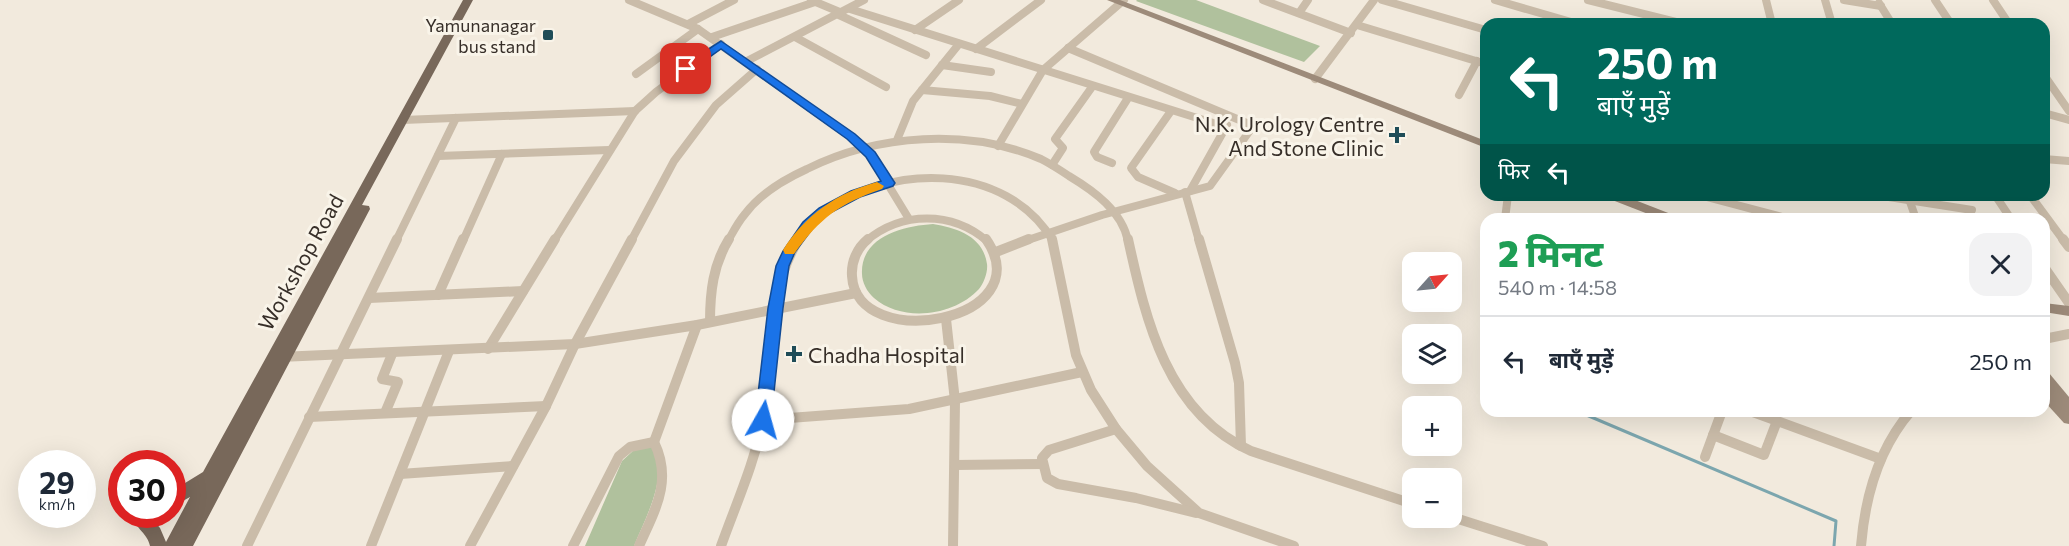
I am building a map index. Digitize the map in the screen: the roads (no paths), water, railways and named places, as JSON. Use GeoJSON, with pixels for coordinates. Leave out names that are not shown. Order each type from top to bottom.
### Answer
{"type":"FeatureCollection","features":[{"type":"Feature","properties":{"kind":"main road","name":"Workshop Road"},"geometry":{"type":"LineString","coordinates":[[407,120],[468,0]]}},
{"type":"Feature","properties":{"kind":"main road","name":"Workshop Road"},"geometry":{"type":"LineString","coordinates":[[172,546],[475,0]]}},
{"type":"Feature","properties":{"kind":"main road"},"geometry":{"type":"LineString","coordinates":[[1119,1],[1480,143]]}},
{"type":"Feature","properties":{"kind":"main road"},"geometry":{"type":"LineString","coordinates":[[1626,201],[1657,213]]}},
{"type":"Feature","properties":{"kind":"main road"},"geometry":{"type":"LineString","coordinates":[[2050,309],[2069,311]]}},
{"type":"Feature","properties":{"kind":"main road","name":"Workshop Road"},"geometry":{"type":"LineString","coordinates":[[184,546],[278,357]]}},
{"type":"Feature","properties":{"kind":"main road"},"geometry":{"type":"LineString","coordinates":[[2050,384],[2069,406]]}},
{"type":"Feature","properties":{"kind":"main road"},"geometry":{"type":"LineString","coordinates":[[2050,398],[2069,419]]}},
{"type":"Feature","properties":{"kind":"main road"},"geometry":{"type":"LineString","coordinates":[[186,491],[210,475]]}},
{"type":"Feature","properties":{"kind":"main road"},"geometry":{"type":"LineString","coordinates":[[152,528],[158,546]]}},
{"type":"Feature","properties":{"kind":"street"},"geometry":{"type":"LineString","coordinates":[[634,0],[712,37],[862,146],[889,183],[909,219]]}},
{"type":"Feature","properties":{"kind":"street"},"geometry":{"type":"LineString","coordinates":[[688,24],[734,0]]}},
{"type":"Feature","properties":{"kind":"street"},"geometry":{"type":"LineString","coordinates":[[747,61],[864,0]]}},
{"type":"Feature","properties":{"kind":"street"},"geometry":{"type":"LineString","coordinates":[[915,30],[959,0]]}},
{"type":"Feature","properties":{"kind":"street"},"geometry":{"type":"LineString","coordinates":[[976,50],[1041,0]]}},
{"type":"Feature","properties":{"kind":"street"},"geometry":{"type":"LineString","coordinates":[[1263,0],[1351,33]]}},
{"type":"Feature","properties":{"kind":"street"},"geometry":{"type":"LineString","coordinates":[[1299,13],[1308,0]]}},
{"type":"Feature","properties":{"kind":"street"},"geometry":{"type":"LineString","coordinates":[[1315,79],[1374,0]]}},
{"type":"Feature","properties":{"kind":"street"},"geometry":{"type":"LineString","coordinates":[[1382,0],[1480,28]]}},
{"type":"Feature","properties":{"kind":"street"},"geometry":{"type":"LineString","coordinates":[[1495,0],[1557,18]]}},
{"type":"Feature","properties":{"kind":"street"},"geometry":{"type":"LineString","coordinates":[[1588,0],[1660,18]]}},
{"type":"Feature","properties":{"kind":"street"},"geometry":{"type":"LineString","coordinates":[[1766,0],[1770,18]]}},
{"type":"Feature","properties":{"kind":"street"},"geometry":{"type":"LineString","coordinates":[[1825,0],[1830,18]]}},
{"type":"Feature","properties":{"kind":"street"},"geometry":{"type":"LineString","coordinates":[[1844,0],[1879,3],[1888,18]]}},
{"type":"Feature","properties":{"kind":"street"},"geometry":{"type":"LineString","coordinates":[[1935,0],[1947,18]]}},
{"type":"Feature","properties":{"kind":"street"},"geometry":{"type":"LineString","coordinates":[[1993,0],[2005,18]]}},
{"type":"Feature","properties":{"kind":"street"},"geometry":{"type":"LineString","coordinates":[[712,37],[813,1],[844,12],[915,30],[1226,127]]}},
{"type":"Feature","properties":{"kind":"street"},"geometry":{"type":"LineString","coordinates":[[998,146],[1043,70],[1119,1]]}},
{"type":"Feature","properties":{"kind":"street"},"geometry":{"type":"LineString","coordinates":[[844,12],[926,55]]}},
{"type":"Feature","properties":{"kind":"street"},"geometry":{"type":"LineString","coordinates":[[1357,25],[1480,62]]}},
{"type":"Feature","properties":{"kind":"street"},"geometry":{"type":"LineString","coordinates":[[636,74],[698,29]]}},
{"type":"Feature","properties":{"kind":"street"},"geometry":{"type":"LineString","coordinates":[[795,37],[886,87]]}},
{"type":"Feature","properties":{"kind":"street"},"geometry":{"type":"LineString","coordinates":[[488,349],[635,111],[656,92],[721,44]]}},
{"type":"Feature","properties":{"kind":"street"},"geometry":{"type":"LineString","coordinates":[[897,140],[910,107],[959,44]]}},
{"type":"Feature","properties":{"kind":"street"},"geometry":{"type":"LineString","coordinates":[[996,252],[1112,210],[1210,186],[1251,129],[1250,125],[1068,48]]}},
{"type":"Feature","properties":{"kind":"street"},"geometry":{"type":"LineString","coordinates":[[1459,95],[1477,61]]}},
{"type":"Feature","properties":{"kind":"street"},"geometry":{"type":"LineString","coordinates":[[942,65],[991,72]]}},
{"type":"Feature","properties":{"kind":"street"},"geometry":{"type":"LineString","coordinates":[[470,546],[546,406],[575,344],[642,219],[688,140],[716,105],[757,69]]}},
{"type":"Feature","properties":{"kind":"street"},"geometry":{"type":"LineString","coordinates":[[2050,84],[2069,111]]}},
{"type":"Feature","properties":{"kind":"street"},"geometry":{"type":"LineString","coordinates":[[1052,165],[1063,148],[1055,139],[1092,87]]}},
{"type":"Feature","properties":{"kind":"street"},"geometry":{"type":"LineString","coordinates":[[922,90],[990,96],[1022,104]]}},
{"type":"Feature","properties":{"kind":"street"},"geometry":{"type":"LineString","coordinates":[[1112,163],[1097,157],[1094,152],[1128,98]]}},
{"type":"Feature","properties":{"kind":"street"},"geometry":{"type":"LineString","coordinates":[[407,120],[635,111]]}},
{"type":"Feature","properties":{"kind":"street"},"geometry":{"type":"LineString","coordinates":[[1171,111],[1131,168],[1138,177],[1183,192]]}},
{"type":"Feature","properties":{"kind":"street"},"geometry":{"type":"LineString","coordinates":[[2050,115],[2069,120]]}},
{"type":"Feature","properties":{"kind":"street"},"geometry":{"type":"LineString","coordinates":[[246,546],[456,118]]}},
{"type":"Feature","properties":{"kind":"street"},"geometry":{"type":"LineString","coordinates":[[1183,192],[1232,118]]}},
{"type":"Feature","properties":{"kind":"street"},"geometry":{"type":"LineString","coordinates":[[710,322],[712,282],[719,256],[742,218],[768,193],[794,175],[862,146],[897,140],[951,138],[998,146],[1052,165],[1077,180],[1112,210],[1126,231],[1148,325],[1160,352],[1199,413],[1225,436],[1241,446],[1402,500]]}},
{"type":"Feature","properties":{"kind":"street"},"geometry":{"type":"LineString","coordinates":[[438,156],[609,150]]}},
{"type":"Feature","properties":{"kind":"street"},"geometry":{"type":"LineString","coordinates":[[438,295],[502,154]]}},
{"type":"Feature","properties":{"kind":"street"},"geometry":{"type":"LineString","coordinates":[[2050,159],[2069,160]]}},
{"type":"Feature","properties":{"kind":"street"},"geometry":{"type":"LineString","coordinates":[[721,546],[763,420],[783,266],[796,239],[823,211],[849,197],[889,183],[918,178],[940,177],[971,182],[1014,200],[1032,212],[1049,231],[1055,244],[1076,355],[1091,390],[1116,429],[1160,480],[1199,513]]}},
{"type":"Feature","properties":{"kind":"street"},"geometry":{"type":"LineString","coordinates":[[1183,192],[1235,363],[1239,383],[1241,446]]}},
{"type":"Feature","properties":{"kind":"street"},"geometry":{"type":"LineString","coordinates":[[1728,201],[1769,213]]}},
{"type":"Feature","properties":{"kind":"street"},"geometry":{"type":"LineString","coordinates":[[1925,201],[1972,210]]}},
{"type":"Feature","properties":{"kind":"street"},"geometry":{"type":"LineString","coordinates":[[931,217],[952,220],[971,227],[987,238],[996,252],[999,268],[995,284],[984,298],[967,310],[946,318],[925,322],[893,318],[867,305],[856,292],[850,278],[852,262],[860,248],[881,230],[909,219],[931,217]]}},
{"type":"Feature","properties":{"kind":"street"},"geometry":{"type":"LineString","coordinates":[[2050,222],[2069,247]]}},
{"type":"Feature","properties":{"kind":"street"},"geometry":{"type":"LineString","coordinates":[[2050,276],[2069,303]]}},
{"type":"Feature","properties":{"kind":"street"},"geometry":{"type":"LineString","coordinates":[[369,298],[523,291]]}},
{"type":"Feature","properties":{"kind":"street"},"geometry":{"type":"LineString","coordinates":[[278,357],[392,354],[575,344],[697,325],[856,292]]}},
{"type":"Feature","properties":{"kind":"street"},"geometry":{"type":"LineString","coordinates":[[946,318],[955,401],[953,546]]}},
{"type":"Feature","properties":{"kind":"street"},"geometry":{"type":"LineString","coordinates":[[639,546],[659,499],[664,479],[662,457],[654,442],[697,325]]}},
{"type":"Feature","properties":{"kind":"street"},"geometry":{"type":"LineString","coordinates":[[2050,338],[2069,334]]}},
{"type":"Feature","properties":{"kind":"street"},"geometry":{"type":"LineString","coordinates":[[370,546],[449,351]]}},
{"type":"Feature","properties":{"kind":"street"},"geometry":{"type":"LineString","coordinates":[[385,413],[398,382],[382,379],[392,354]]}},
{"type":"Feature","properties":{"kind":"street"},"geometry":{"type":"LineString","coordinates":[[763,420],[879,412],[955,401],[1082,372]]}},
{"type":"Feature","properties":{"kind":"street"},"geometry":{"type":"LineString","coordinates":[[309,417],[546,406]]}},
{"type":"Feature","properties":{"kind":"street"},"geometry":{"type":"LineString","coordinates":[[1705,457],[1720,417]]}},
{"type":"Feature","properties":{"kind":"street"},"geometry":{"type":"LineString","coordinates":[[1766,417],[1881,459]]}},
{"type":"Feature","properties":{"kind":"street"},"geometry":{"type":"LineString","coordinates":[[1862,546],[1872,483],[1881,459],[1905,417]]}},
{"type":"Feature","properties":{"kind":"street"},"geometry":{"type":"LineString","coordinates":[[1713,435],[1764,454],[1777,421]]}},
{"type":"Feature","properties":{"kind":"street"},"geometry":{"type":"LineString","coordinates":[[1116,429],[1049,450],[1044,454],[1043,464],[1047,478],[1058,484],[1136,498],[1199,513],[1274,543],[1294,546]]}},
{"type":"Feature","properties":{"kind":"street"},"geometry":{"type":"LineString","coordinates":[[573,546],[619,456],[630,447],[654,442]]}},
{"type":"Feature","properties":{"kind":"street"},"geometry":{"type":"LineString","coordinates":[[954,465],[1043,464]]}},
{"type":"Feature","properties":{"kind":"street"},"geometry":{"type":"LineString","coordinates":[[400,474],[513,466]]}},
{"type":"Feature","properties":{"kind":"street"},"geometry":{"type":"LineString","coordinates":[[1462,519],[1543,546]]}},
{"type":"Feature","properties":{"kind":"waterway"},"geometry":{"type":"LineString","coordinates":[[1591,417],[1836,521],[1834,546]]}},
{"type":"Feature","properties":{"kind":"place","name":"Yamunanagar bus stand"},"geometry":{"type":"Point","coordinates":[548,35]}},
{"type":"Feature","properties":{"kind":"place","name":"N.K. Urology Centre And Stone Clinic"},"geometry":{"type":"Point","coordinates":[1397,135]}},
{"type":"Feature","properties":{"kind":"place","name":"Chadha Hospital"},"geometry":{"type":"Point","coordinates":[794,354]}}]}
